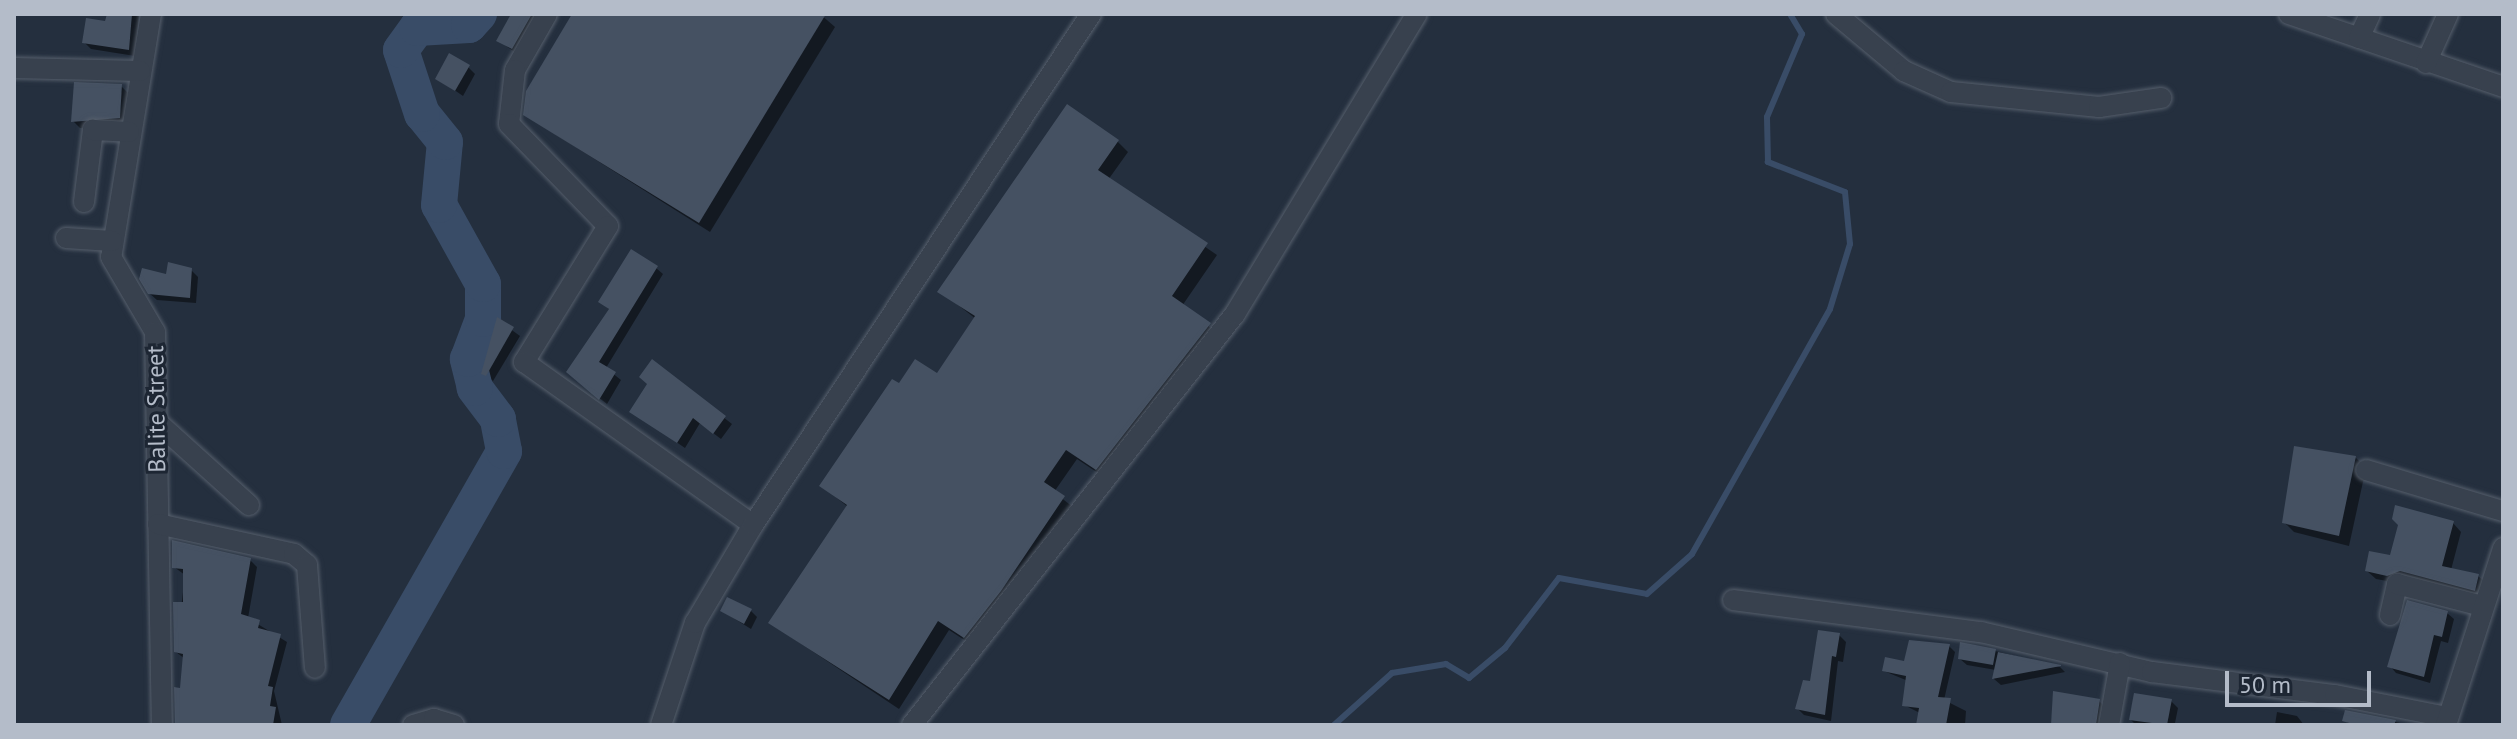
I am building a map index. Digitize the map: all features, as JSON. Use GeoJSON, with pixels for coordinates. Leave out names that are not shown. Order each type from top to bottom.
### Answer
{"type":"FeatureCollection","features":[{"type":"Feature","properties":{"kind":"street","name":"Balite Street"},"geometry":{"type":"LineString","coordinates":[[151,14],[129,132],[111,257],[155,332],[162,725]]}},
{"type":"Feature","properties":{"kind":"street"},"geometry":{"type":"LineString","coordinates":[[547,14],[515,70],[509,124],[608,226],[524,362],[753,525]]}},
{"type":"Feature","properties":{"kind":"street"},"geometry":{"type":"LineString","coordinates":[[661,725],[695,623],[753,525],[1091,14]]}},
{"type":"Feature","properties":{"kind":"street"},"geometry":{"type":"LineString","coordinates":[[912,725],[1235,314],[1417,14]]}},
{"type":"Feature","properties":{"kind":"street"},"geometry":{"type":"LineString","coordinates":[[1836,14],[1904,71],[1951,92],[2099,107],[2161,98]]}},
{"type":"Feature","properties":{"kind":"street"},"geometry":{"type":"LineString","coordinates":[[2292,14],[2426,63],[2502,84]]}},
{"type":"Feature","properties":{"kind":"street"},"geometry":{"type":"LineString","coordinates":[[2359,38],[2370,14]]}},
{"type":"Feature","properties":{"kind":"street"},"geometry":{"type":"LineString","coordinates":[[2426,63],[2448,14]]}},
{"type":"Feature","properties":{"kind":"street"},"geometry":{"type":"LineString","coordinates":[[14,68],[140,71]]}},
{"type":"Feature","properties":{"kind":"street"},"geometry":{"type":"LineString","coordinates":[[84,202],[93,130],[129,132]]}},
{"type":"Feature","properties":{"kind":"street"},"geometry":{"type":"LineString","coordinates":[[66,238],[112,241]]}},
{"type":"Feature","properties":{"kind":"street"},"geometry":{"type":"LineString","coordinates":[[157,422],[249,505]]}},
{"type":"Feature","properties":{"kind":"street"},"geometry":{"type":"LineString","coordinates":[[2366,470],[2447,504],[2503,511]]}},
{"type":"Feature","properties":{"kind":"street"},"geometry":{"type":"LineString","coordinates":[[158,524],[294,554],[307,565],[315,668]]}},
{"type":"Feature","properties":{"kind":"street"},"geometry":{"type":"LineString","coordinates":[[1733,600],[1981,632],[2120,663],[2447,721],[2503,548]]}},
{"type":"Feature","properties":{"kind":"street"},"geometry":{"type":"LineString","coordinates":[[2390,615],[2397,584],[2482,606]]}},
{"type":"Feature","properties":{"kind":"street"},"geometry":{"type":"LineString","coordinates":[[2109,725],[2120,663]]}},
{"type":"Feature","properties":{"kind":"street"},"geometry":{"type":"LineString","coordinates":[[413,725],[434,719],[454,725]]}},
{"type":"Feature","properties":{"kind":"building"},"geometry":{"type":"Polygon","coordinates":[[[107,14],[132,14],[129,50],[82,43],[86,18],[105,21],[107,14]]]}},
{"type":"Feature","properties":{"kind":"building"},"geometry":{"type":"Polygon","coordinates":[[[511,14],[532,14],[512,49],[496,41],[511,14]]]}},
{"type":"Feature","properties":{"kind":"building"},"geometry":{"type":"Polygon","coordinates":[[[572,14],[826,14],[699,223],[523,115],[526,91],[572,14]]]}},
{"type":"Feature","properties":{"kind":"building"},"geometry":{"type":"Polygon","coordinates":[[[449,53],[470,65],[455,91],[435,79],[449,53]]]}},
{"type":"Feature","properties":{"kind":"building"},"geometry":{"type":"Polygon","coordinates":[[[74,82],[122,84],[120,118],[71,122],[74,82]]]}},
{"type":"Feature","properties":{"kind":"building"},"geometry":{"type":"Polygon","coordinates":[[[1067,104],[1119,140],[1098,170],[1208,243],[1172,296],[1211,323],[1096,470],[1066,450],[1044,482],[1065,496],[1001,591],[964,638],[938,621],[889,700],[768,623],[847,505],[819,486],[892,379],[899,383],[915,359],[937,373],[975,316],[937,292],[1067,104]]]}},
{"type":"Feature","properties":{"kind":"building"},"geometry":{"type":"Polygon","coordinates":[[[631,249],[658,266],[599,362],[616,372],[599,400],[566,372],[609,309],[598,302],[631,249]]]}},
{"type":"Feature","properties":{"kind":"building"},"geometry":{"type":"Polygon","coordinates":[[[168,262],[192,268],[190,298],[148,294],[139,279],[142,268],[166,274],[168,262]]]}},
{"type":"Feature","properties":{"kind":"building"},"geometry":{"type":"Polygon","coordinates":[[[497,317],[514,327],[486,376],[481,374],[497,317]]]}},
{"type":"Feature","properties":{"kind":"building"},"geometry":{"type":"Polygon","coordinates":[[[652,359],[726,416],[713,434],[693,418],[677,443],[629,412],[647,384],[639,377],[652,359]]]}},
{"type":"Feature","properties":{"kind":"building"},"geometry":{"type":"Polygon","coordinates":[[[2294,446],[2356,456],[2339,536],[2282,523],[2294,446]]]}},
{"type":"Feature","properties":{"kind":"building"},"geometry":{"type":"Polygon","coordinates":[[[2395,505],[2454,521],[2442,566],[2479,574],[2475,591],[2400,571],[2387,576],[2365,571],[2369,551],[2390,555],[2398,525],[2392,519],[2395,505]]]}},
{"type":"Feature","properties":{"kind":"building"},"geometry":{"type":"Polygon","coordinates":[[[172,540],[251,558],[241,614],[260,620],[258,628],[281,634],[268,686],[273,687],[270,706],[276,707],[273,725],[175,725],[174,687],[180,688],[183,654],[174,652],[173,602],[183,602],[183,569],[172,568],[172,540]]]}},
{"type":"Feature","properties":{"kind":"building"},"geometry":{"type":"Polygon","coordinates":[[[727,597],[752,609],[744,624],[720,611],[727,597]]]}},
{"type":"Feature","properties":{"kind":"building"},"geometry":{"type":"Polygon","coordinates":[[[2407,600],[2448,611],[2442,637],[2434,635],[2424,677],[2387,667],[2407,600]]]}},
{"type":"Feature","properties":{"kind":"building"},"geometry":{"type":"Polygon","coordinates":[[[1818,630],[1840,633],[1836,657],[1832,656],[1825,715],[1795,709],[1803,680],[1810,681],[1818,630]]]}},
{"type":"Feature","properties":{"kind":"building"},"geometry":{"type":"Polygon","coordinates":[[[1909,640],[1950,644],[1938,697],[1951,698],[1946,725],[1916,725],[1919,708],[1902,706],[1906,676],[1882,671],[1885,657],[1904,661],[1909,640]]]}},
{"type":"Feature","properties":{"kind":"building"},"geometry":{"type":"Polygon","coordinates":[[[1960,642],[1996,649],[1993,665],[1958,659],[1960,642]]]}},
{"type":"Feature","properties":{"kind":"building"},"geometry":{"type":"Polygon","coordinates":[[[1998,652],[2061,665],[2061,666],[1992,679],[1998,652]]]}},
{"type":"Feature","properties":{"kind":"building"},"geometry":{"type":"Polygon","coordinates":[[[2053,691],[2100,699],[2096,725],[2051,725],[2053,691]]]}},
{"type":"Feature","properties":{"kind":"building"},"geometry":{"type":"Polygon","coordinates":[[[2134,693],[2172,699],[2167,725],[2129,720],[2134,693]]]}},
{"type":"Feature","properties":{"kind":"building"},"geometry":{"type":"Polygon","coordinates":[[[2345,710],[2396,720],[2394,725],[2356,725],[2342,721],[2345,710]]]}},
{"type":"Feature","properties":{"kind":"waterway"},"geometry":{"type":"LineString","coordinates":[[348,725],[504,451],[498,419],[475,388],[468,359],[483,319],[483,284],[439,205],[445,142],[422,114],[401,50],[417,28],[469,25],[479,14]]}},
{"type":"Feature","properties":{"kind":"waterway"},"geometry":{"type":"LineString","coordinates":[[1334,725],[1392,673],[1446,664],[1469,678],[1505,648],[1559,578],[1647,594],[1692,554],[1830,309],[1850,244],[1845,192],[1768,162],[1767,117],[1802,34],[1790,14]]}}]}
